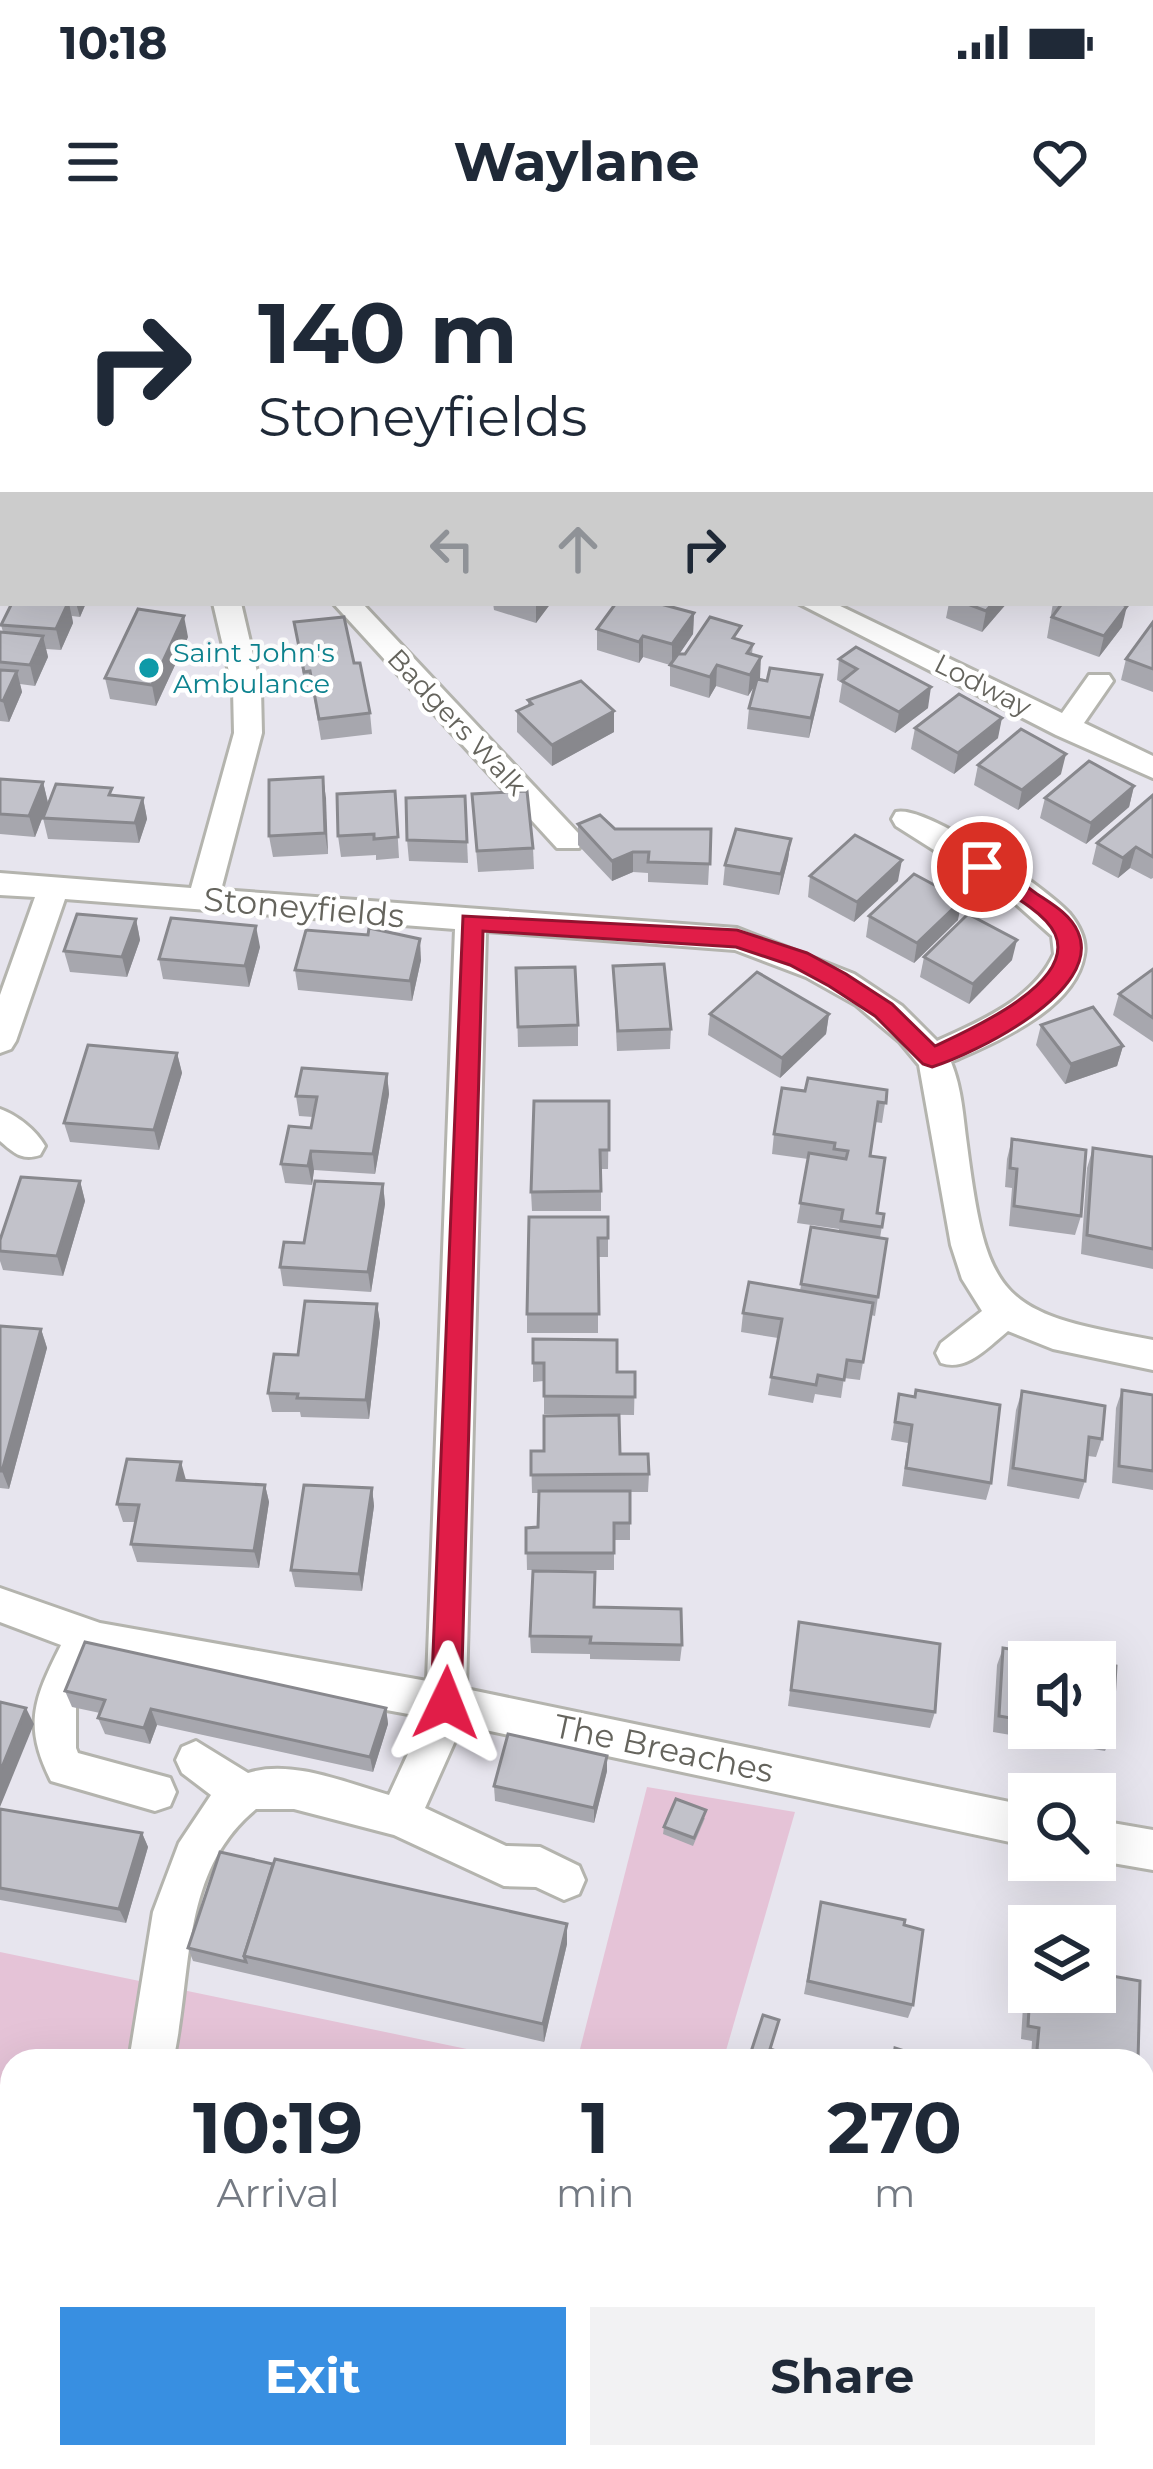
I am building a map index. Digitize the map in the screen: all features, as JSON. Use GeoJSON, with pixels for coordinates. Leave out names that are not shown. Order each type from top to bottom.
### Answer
{"type":"FeatureCollection","features":[{"type":"Feature","properties":{"kind":"street"},"geometry":{"type":"LineString","coordinates":[[205,897],[248,733],[247,689],[228,606]]}},
{"type":"Feature","properties":{"kind":"street","name":"Badgers Walk"},"geometry":{"type":"LineString","coordinates":[[350,606],[568,841]]}},
{"type":"Feature","properties":{"kind":"street","name":"Lodway"},"geometry":{"type":"LineString","coordinates":[[831,606],[862,611],[1066,728],[1153,768]]}},
{"type":"Feature","properties":{"kind":"street"},"geometry":{"type":"LineString","coordinates":[[1066,728],[1099,680]]}},
{"type":"Feature","properties":{"kind":"street"},"geometry":{"type":"LineString","coordinates":[[907,819],[1020,891],[1052,915],[1067,934],[1069,954],[1033,1002],[995,1029],[932,1058],[944,1096],[974,1271],[992,1302],[1022,1326],[1067,1341],[1153,1355]]}},
{"type":"Feature","properties":{"kind":"street","name":"Stoneyfields"},"geometry":{"type":"LineString","coordinates":[[0,884],[737,939],[799,959],[838,980],[883,1010],[932,1058]]}},
{"type":"Feature","properties":{"kind":"street"},"geometry":{"type":"LineString","coordinates":[[0,1041],[53,889]]}},
{"type":"Feature","properties":{"kind":"street"},"geometry":{"type":"LineString","coordinates":[[400,1817],[448,1704],[471,922]]}},
{"type":"Feature","properties":{"kind":"street"},"geometry":{"type":"LineString","coordinates":[[0,1123],[28,1146]]}},
{"type":"Feature","properties":{"kind":"street"},"geometry":{"type":"LineString","coordinates":[[954,1353],[1006,1313]]}},
{"type":"Feature","properties":{"kind":"street","name":"The Breaches"},"geometry":{"type":"LineString","coordinates":[[0,1604],[86,1635],[448,1704],[1008,1822]]}},
{"type":"Feature","properties":{"kind":"street"},"geometry":{"type":"LineString","coordinates":[[86,1635],[49,1718],[52,1747],[65,1768],[155,1792]]}},
{"type":"Feature","properties":{"kind":"street"},"geometry":{"type":"LineString","coordinates":[[196,1760],[243,1794]]}},
{"type":"Feature","properties":{"kind":"street"},"geometry":{"type":"LineString","coordinates":[[154,2049],[163,1961],[177,1900],[210,1824],[243,1794],[267,1786],[400,1817],[504,1866],[540,1867],[564,1880]]}},
{"type":"Feature","properties":{"kind":"street"},"geometry":{"type":"LineString","coordinates":[[1116,1844],[1153,1850]]}},
{"type":"Feature","properties":{"kind":"shaded area"},"geometry":{"type":"Polygon","coordinates":[[[647,1787],[795,1812],[726,2049],[580,2049],[647,1787]]]}},
{"type":"Feature","properties":{"kind":"shaded area"},"geometry":{"type":"Polygon","coordinates":[[[0,1952],[467,2049],[0,2049],[0,1952]]]}},
{"type":"Feature","properties":{"kind":"building"},"geometry":{"type":"Polygon","coordinates":[[[10,606],[67,606],[56,629],[1,625],[10,606]]]}},
{"type":"Feature","properties":{"kind":"building"},"geometry":{"type":"Polygon","coordinates":[[[614,606],[668,606],[694,613],[672,644],[643,636],[639,642],[597,629],[614,606]]]}},
{"type":"Feature","properties":{"kind":"building"},"geometry":{"type":"Polygon","coordinates":[[[1060,606],[1127,606],[1104,636],[1052,617],[1060,606]]]}},
{"type":"Feature","properties":{"kind":"building"},"geometry":{"type":"Polygon","coordinates":[[[138,609],[184,616],[152,685],[105,678],[138,609]]]}},
{"type":"Feature","properties":{"kind":"building"},"geometry":{"type":"Polygon","coordinates":[[[344,617],[370,713],[319,719],[294,622],[344,617]]]}},
{"type":"Feature","properties":{"kind":"building"},"geometry":{"type":"Polygon","coordinates":[[[710,617],[741,626],[733,638],[753,644],[747,653],[761,657],[750,675],[717,665],[710,677],[670,665],[678,654],[685,654],[710,617]]]}},
{"type":"Feature","properties":{"kind":"building"},"geometry":{"type":"Polygon","coordinates":[[[1153,622],[1153,669],[1126,659],[1153,622]]]}},
{"type":"Feature","properties":{"kind":"building"},"geometry":{"type":"Polygon","coordinates":[[[0,632],[43,636],[30,665],[0,662],[0,632]]]}},
{"type":"Feature","properties":{"kind":"building"},"geometry":{"type":"Polygon","coordinates":[[[856,647],[931,687],[899,712],[842,681],[857,669],[839,659],[856,647]]]}},
{"type":"Feature","properties":{"kind":"building"},"geometry":{"type":"Polygon","coordinates":[[[770,668],[822,675],[811,718],[749,708],[757,679],[767,681],[770,668]]]}},
{"type":"Feature","properties":{"kind":"building"},"geometry":{"type":"Polygon","coordinates":[[[0,670],[17,671],[3,701],[0,700],[0,670]]]}},
{"type":"Feature","properties":{"kind":"building"},"geometry":{"type":"Polygon","coordinates":[[[581,681],[614,711],[552,745],[517,711],[532,704],[528,700],[581,681]]]}},
{"type":"Feature","properties":{"kind":"building"},"geometry":{"type":"Polygon","coordinates":[[[959,694],[1002,718],[958,753],[915,728],[959,694]]]}},
{"type":"Feature","properties":{"kind":"building"},"geometry":{"type":"Polygon","coordinates":[[[1021,729],[1066,754],[1022,790],[978,765],[1021,729]]]}},
{"type":"Feature","properties":{"kind":"building"},"geometry":{"type":"Polygon","coordinates":[[[1089,761],[1134,786],[1091,823],[1045,798],[1089,761]]]}},
{"type":"Feature","properties":{"kind":"building"},"geometry":{"type":"Polygon","coordinates":[[[323,777],[325,833],[269,836],[269,780],[323,777]]]}},
{"type":"Feature","properties":{"kind":"building"},"geometry":{"type":"Polygon","coordinates":[[[0,779],[43,782],[29,816],[0,814],[0,779]]]}},
{"type":"Feature","properties":{"kind":"building"},"geometry":{"type":"Polygon","coordinates":[[[56,784],[112,788],[109,795],[143,798],[135,823],[43,818],[56,784]]]}},
{"type":"Feature","properties":{"kind":"building"},"geometry":{"type":"Polygon","coordinates":[[[395,791],[398,837],[338,836],[337,794],[395,791]]]}},
{"type":"Feature","properties":{"kind":"building"},"geometry":{"type":"Polygon","coordinates":[[[527,791],[533,848],[477,851],[472,794],[527,791]]]}},
{"type":"Feature","properties":{"kind":"building"},"geometry":{"type":"Polygon","coordinates":[[[1153,795],[1153,857],[1136,847],[1123,858],[1097,843],[1153,795]]]}},
{"type":"Feature","properties":{"kind":"building"},"geometry":{"type":"Polygon","coordinates":[[[465,796],[467,842],[407,840],[406,798],[465,796]]]}},
{"type":"Feature","properties":{"kind":"building"},"geometry":{"type":"Polygon","coordinates":[[[600,815],[615,829],[711,829],[710,864],[648,862],[649,852],[633,852],[612,861],[578,824],[600,815]]]}},
{"type":"Feature","properties":{"kind":"building"},"geometry":{"type":"Polygon","coordinates":[[[736,829],[791,839],[781,874],[725,865],[736,829]]]}},
{"type":"Feature","properties":{"kind":"building"},"geometry":{"type":"Polygon","coordinates":[[[855,835],[902,860],[857,902],[810,876],[855,835]]]}},
{"type":"Feature","properties":{"kind":"building"},"geometry":{"type":"Polygon","coordinates":[[[914,874],[962,900],[917,943],[869,916],[914,874]]]}},
{"type":"Feature","properties":{"kind":"building"},"geometry":{"type":"Polygon","coordinates":[[[77,914],[136,919],[122,957],[64,951],[77,914]]]}},
{"type":"Feature","properties":{"kind":"building"},"geometry":{"type":"Polygon","coordinates":[[[968,914],[1017,940],[973,984],[924,957],[968,914]]]}},
{"type":"Feature","properties":{"kind":"building"},"geometry":{"type":"Polygon","coordinates":[[[171,918],[256,926],[245,966],[159,959],[171,918]]]}},
{"type":"Feature","properties":{"kind":"building"},"geometry":{"type":"Polygon","coordinates":[[[369,928],[420,939],[410,981],[295,970],[306,930],[368,935],[369,928]]]}},
{"type":"Feature","properties":{"kind":"building"},"geometry":{"type":"Polygon","coordinates":[[[664,964],[671,1029],[618,1031],[613,966],[664,964]]]}},
{"type":"Feature","properties":{"kind":"building"},"geometry":{"type":"Polygon","coordinates":[[[575,967],[578,1025],[518,1027],[516,968],[575,967]]]}},
{"type":"Feature","properties":{"kind":"building"},"geometry":{"type":"Polygon","coordinates":[[[1153,969],[1153,1018],[1119,994],[1153,969]]]}},
{"type":"Feature","properties":{"kind":"building"},"geometry":{"type":"Polygon","coordinates":[[[757,972],[829,1014],[782,1058],[710,1014],[757,972]]]}},
{"type":"Feature","properties":{"kind":"building"},"geometry":{"type":"Polygon","coordinates":[[[1093,1007],[1123,1046],[1071,1064],[1041,1025],[1093,1007]]]}},
{"type":"Feature","properties":{"kind":"building"},"geometry":{"type":"Polygon","coordinates":[[[88,1045],[177,1053],[154,1130],[64,1123],[88,1045]]]}},
{"type":"Feature","properties":{"kind":"building"},"geometry":{"type":"Polygon","coordinates":[[[302,1068],[387,1074],[373,1154],[311,1151],[308,1166],[281,1164],[289,1126],[311,1128],[317,1097],[296,1096],[302,1068]]]}},
{"type":"Feature","properties":{"kind":"building"},"geometry":{"type":"Polygon","coordinates":[[[808,1078],[887,1090],[886,1103],[878,1102],[870,1156],[885,1158],[877,1213],[884,1214],[882,1227],[841,1221],[843,1210],[800,1203],[809,1153],[846,1159],[848,1151],[834,1149],[835,1143],[774,1134],[782,1088],[805,1091],[808,1078]]]}},
{"type":"Feature","properties":{"kind":"building"},"geometry":{"type":"Polygon","coordinates":[[[534,1101],[609,1101],[609,1150],[600,1150],[601,1191],[531,1192],[534,1101]]]}},
{"type":"Feature","properties":{"kind":"building"},"geometry":{"type":"Polygon","coordinates":[[[1012,1139],[1086,1150],[1081,1216],[1014,1206],[1017,1169],[1010,1168],[1012,1139]]]}},
{"type":"Feature","properties":{"kind":"building"},"geometry":{"type":"Polygon","coordinates":[[[1093,1148],[1153,1157],[1153,1249],[1087,1235],[1093,1148]]]}},
{"type":"Feature","properties":{"kind":"building"},"geometry":{"type":"Polygon","coordinates":[[[21,1177],[80,1181],[57,1256],[0,1251],[21,1177]]]}},
{"type":"Feature","properties":{"kind":"building"},"geometry":{"type":"Polygon","coordinates":[[[315,1181],[383,1184],[368,1272],[280,1267],[284,1242],[304,1243],[315,1181]]]}},
{"type":"Feature","properties":{"kind":"building"},"geometry":{"type":"Polygon","coordinates":[[[529,1217],[608,1217],[608,1238],[598,1238],[599,1314],[527,1314],[529,1217]]]}},
{"type":"Feature","properties":{"kind":"building"},"geometry":{"type":"Polygon","coordinates":[[[811,1227],[887,1239],[878,1297],[801,1284],[811,1227]]]}},
{"type":"Feature","properties":{"kind":"building"},"geometry":{"type":"Polygon","coordinates":[[[749,1282],[873,1303],[863,1362],[847,1360],[844,1380],[818,1375],[816,1385],[771,1377],[782,1319],[743,1313],[749,1282]]]}},
{"type":"Feature","properties":{"kind":"building"},"geometry":{"type":"Polygon","coordinates":[[[305,1301],[377,1304],[366,1400],[268,1393],[274,1354],[298,1355],[305,1301]]]}},
{"type":"Feature","properties":{"kind":"building"},"geometry":{"type":"Polygon","coordinates":[[[0,1326],[41,1329],[2,1471],[0,1471],[0,1326]]]}},
{"type":"Feature","properties":{"kind":"building"},"geometry":{"type":"Polygon","coordinates":[[[533,1339],[617,1340],[617,1372],[635,1372],[635,1397],[544,1396],[544,1363],[533,1363],[533,1339]]]}},
{"type":"Feature","properties":{"kind":"building"},"geometry":{"type":"Polygon","coordinates":[[[916,1390],[1000,1405],[991,1483],[906,1468],[912,1425],[895,1422],[899,1394],[915,1397],[916,1390]]]}},
{"type":"Feature","properties":{"kind":"building"},"geometry":{"type":"Polygon","coordinates":[[[1122,1390],[1153,1395],[1153,1471],[1119,1466],[1122,1390]]]}},
{"type":"Feature","properties":{"kind":"building"},"geometry":{"type":"Polygon","coordinates":[[[1022,1391],[1105,1406],[1102,1439],[1089,1437],[1085,1481],[1013,1468],[1022,1391]]]}},
{"type":"Feature","properties":{"kind":"building"},"geometry":{"type":"Polygon","coordinates":[[[619,1415],[620,1454],[648,1454],[649,1474],[531,1475],[531,1451],[544,1451],[544,1416],[619,1415]]]}},
{"type":"Feature","properties":{"kind":"building"},"geometry":{"type":"Polygon","coordinates":[[[127,1459],[181,1462],[177,1480],[265,1485],[254,1551],[131,1544],[139,1505],[117,1504],[127,1459]]]}},
{"type":"Feature","properties":{"kind":"building"},"geometry":{"type":"Polygon","coordinates":[[[304,1485],[372,1488],[359,1574],[291,1570],[304,1485]]]}},
{"type":"Feature","properties":{"kind":"building"},"geometry":{"type":"Polygon","coordinates":[[[539,1491],[630,1491],[630,1523],[614,1523],[614,1553],[526,1553],[526,1528],[538,1527],[539,1491]]]}},
{"type":"Feature","properties":{"kind":"building"},"geometry":{"type":"Polygon","coordinates":[[[533,1571],[595,1572],[594,1607],[681,1609],[682,1645],[530,1636],[533,1571]]]}},
{"type":"Feature","properties":{"kind":"building"},"geometry":{"type":"Polygon","coordinates":[[[799,1622],[940,1644],[935,1712],[791,1690],[799,1622]]]}},
{"type":"Feature","properties":{"kind":"building"},"geometry":{"type":"Polygon","coordinates":[[[85,1642],[386,1708],[370,1757],[151,1709],[144,1728],[98,1718],[105,1700],[65,1691],[85,1642]]]}},
{"type":"Feature","properties":{"kind":"building"},"geometry":{"type":"Polygon","coordinates":[[[1003,1648],[1008,1649],[1008,1718],[999,1716],[1003,1648]]]}},
{"type":"Feature","properties":{"kind":"building"},"geometry":{"type":"Polygon","coordinates":[[[0,1702],[26,1708],[0,1772],[0,1702]]]}},
{"type":"Feature","properties":{"kind":"building"},"geometry":{"type":"Polygon","coordinates":[[[508,1734],[607,1756],[594,1808],[494,1786],[508,1734]]]}},
{"type":"Feature","properties":{"kind":"building"},"geometry":{"type":"Polygon","coordinates":[[[676,1799],[706,1810],[694,1838],[664,1827],[676,1799]]]}},
{"type":"Feature","properties":{"kind":"building"},"geometry":{"type":"Polygon","coordinates":[[[0,1809],[142,1833],[119,1909],[0,1888],[0,1809]]]}},
{"type":"Feature","properties":{"kind":"building"},"geometry":{"type":"Polygon","coordinates":[[[220,1852],[273,1864],[246,1962],[188,1948],[220,1852]]]}},
{"type":"Feature","properties":{"kind":"building"},"geometry":{"type":"Polygon","coordinates":[[[275,1859],[567,1924],[543,2024],[244,1956],[275,1859]]]}},
{"type":"Feature","properties":{"kind":"building"},"geometry":{"type":"Polygon","coordinates":[[[821,1902],[905,1920],[904,1925],[923,1930],[913,2005],[808,1981],[821,1902]]]}},
{"type":"Feature","properties":{"kind":"building"},"geometry":{"type":"Polygon","coordinates":[[[1116,1977],[1140,1981],[1138,2049],[1037,2049],[1039,2028],[1028,2026],[1029,2013],[1116,2013],[1116,1977]]]}},
{"type":"Feature","properties":{"kind":"building"},"geometry":{"type":"Polygon","coordinates":[[[763,2015],[779,2020],[770,2049],[752,2049],[763,2015]]]}},
{"type":"Feature","properties":{"kind":"place","name":"Saint John's Ambulance"},"geometry":{"type":"Point","coordinates":[149,668]}},
{"type":"Feature","properties":{"kind":"route"},"geometry":{"type":"LineString","coordinates":[[446,1703],[471,922],[737,939],[799,959],[838,980],[883,1010],[932,1058],[995,1029],[1033,1002],[1057,978],[1069,954],[1067,934],[1052,915],[982,867]]}}]}
